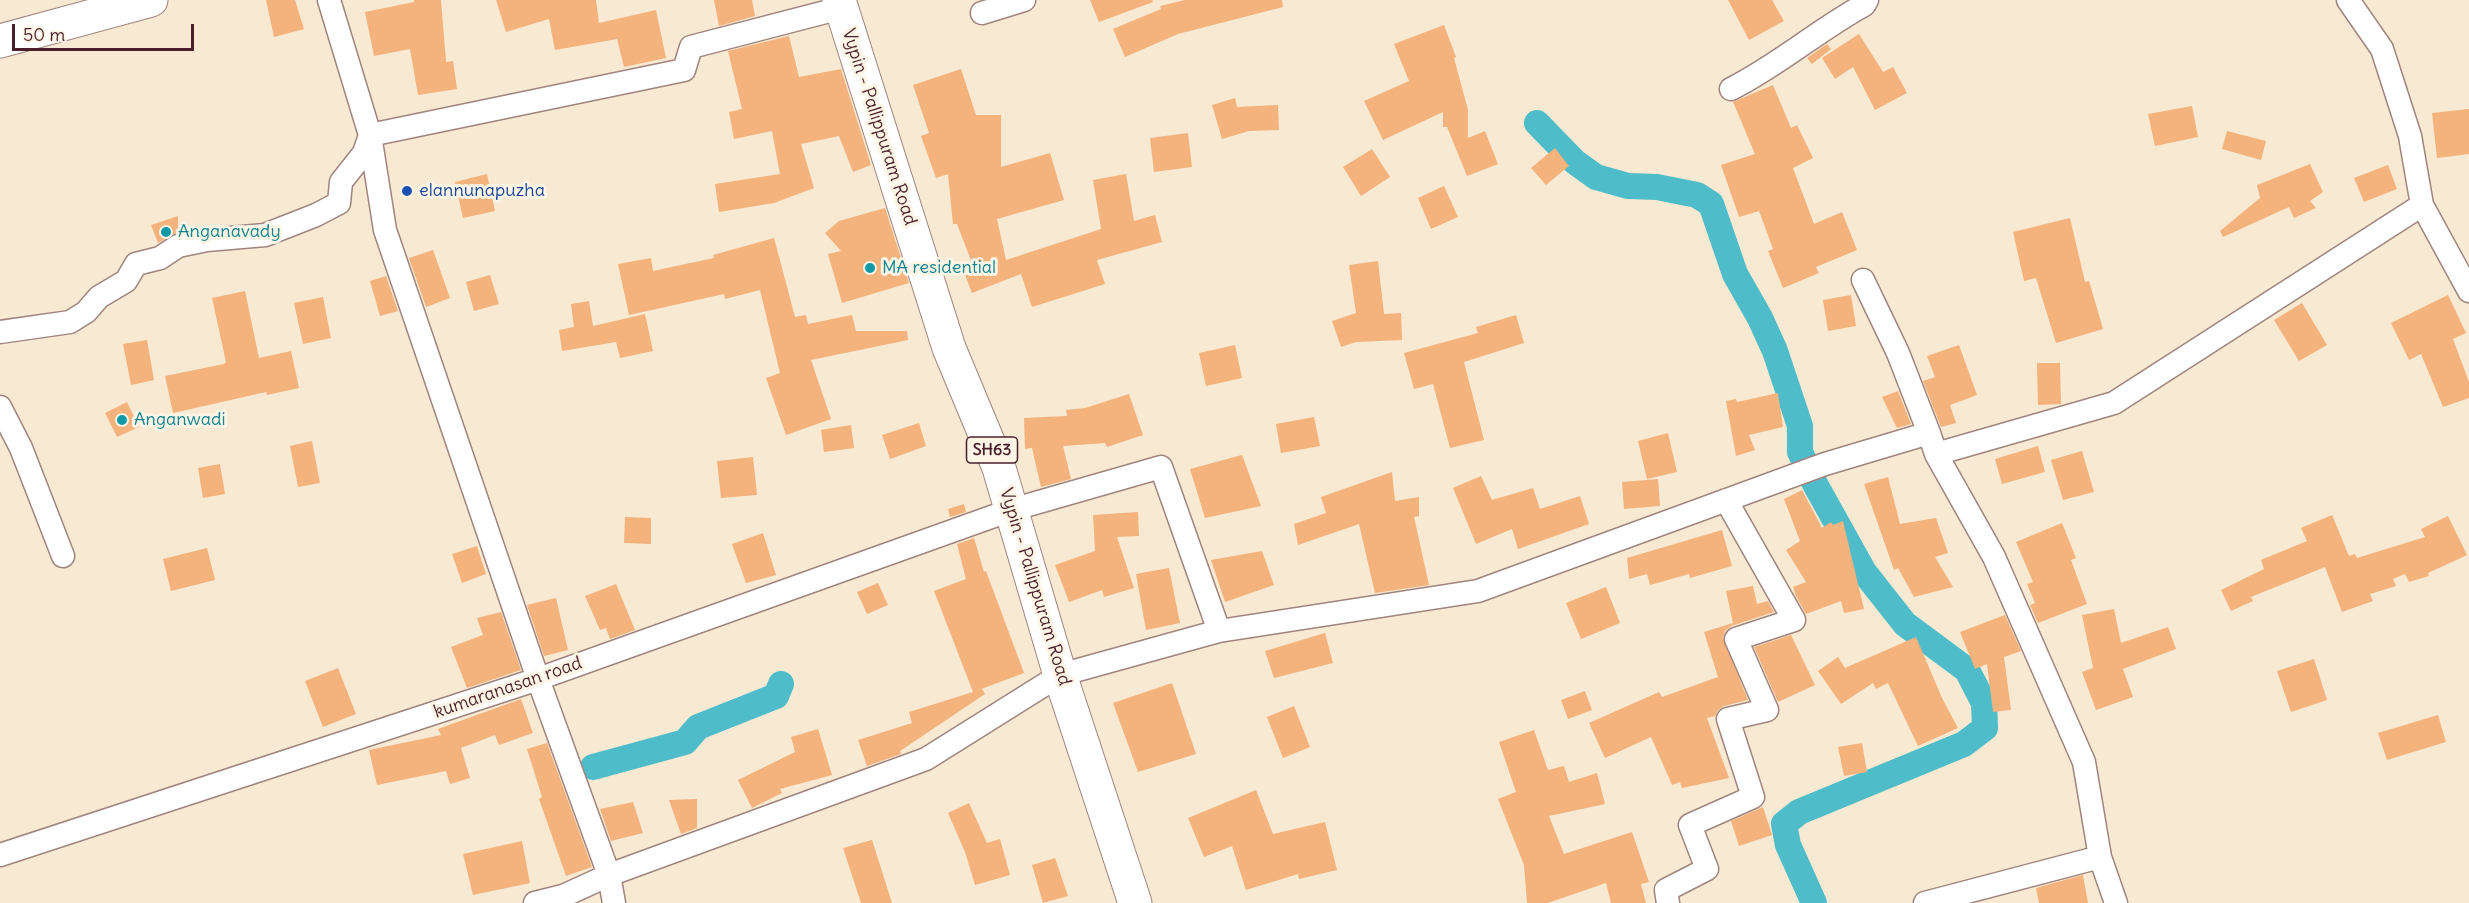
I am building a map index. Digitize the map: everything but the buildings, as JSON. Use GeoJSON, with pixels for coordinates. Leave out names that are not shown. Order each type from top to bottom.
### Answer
{"type":"FeatureCollection","features":[{"type":"Feature","properties":{"kind":"main road"},"geometry":{"type":"LineString","coordinates":[[0,41],[151,0]]}},
{"type":"Feature","properties":{"kind":"main road","name":"Vypin - Pallippuram Road"},"geometry":{"type":"LineString","coordinates":[[840,4],[949,348],[999,468],[1060,675],[1135,903]]}},
{"type":"Feature","properties":{"kind":"street"},"geometry":{"type":"LineString","coordinates":[[329,0],[370,135],[385,230],[538,679],[609,875],[614,903]]}},
{"type":"Feature","properties":{"kind":"street"},"geometry":{"type":"LineString","coordinates":[[982,13],[1024,0]]}},
{"type":"Feature","properties":{"kind":"street"},"geometry":{"type":"LineString","coordinates":[[1731,89],[1788,56],[1808,40],[1864,5],[1867,0]]}},
{"type":"Feature","properties":{"kind":"street"},"geometry":{"type":"LineString","coordinates":[[2348,0],[2382,49],[2410,136],[2422,205],[2469,291]]}},
{"type":"Feature","properties":{"kind":"street"},"geometry":{"type":"LineString","coordinates":[[370,135],[684,70],[691,46],[840,4]]}},
{"type":"Feature","properties":{"kind":"street"},"geometry":{"type":"LineString","coordinates":[[0,332],[70,322],[86,312],[99,297],[126,281],[136,264],[160,258],[178,246],[207,240],[265,235],[316,215],[339,203],[341,182],[364,153],[370,135]]}},
{"type":"Feature","properties":{"kind":"street"},"geometry":{"type":"LineString","coordinates":[[535,903],[563,896],[609,875],[926,759],[1060,675],[1219,631],[1478,591],[1825,464],[2114,403],[2422,205]]}},
{"type":"Feature","properties":{"kind":"street"},"geometry":{"type":"LineString","coordinates":[[1863,280],[1898,353],[1933,443],[1994,557],[2084,762],[2100,857],[2116,903]]}},
{"type":"Feature","properties":{"kind":"street"},"geometry":{"type":"LineString","coordinates":[[0,407],[21,448],[63,556]]}},
{"type":"Feature","properties":{"kind":"street","name":"kumaranasan road"},"geometry":{"type":"LineString","coordinates":[[0,855],[538,679],[1011,510],[1161,467],[1219,631]]}},
{"type":"Feature","properties":{"kind":"street"},"geometry":{"type":"LineString","coordinates":[[1668,903],[1666,890],[1707,869],[1690,825],[1754,797],[1728,719],[1767,710],[1736,639],[1794,620],[1726,500]]}},
{"type":"Feature","properties":{"kind":"street"},"geometry":{"type":"LineString","coordinates":[[1925,903],[2100,857]]}},
{"type":"Feature","properties":{"kind":"waterway"},"geometry":{"type":"LineString","coordinates":[[1537,123],[1575,162],[1596,177],[1628,186],[1657,187],[1697,195],[1711,204],[1735,274],[1760,318],[1775,351],[1800,426],[1800,452],[1815,484],[1864,572],[1905,624],[1967,670],[1984,703],[1985,728],[1964,744],[1799,812],[1784,824],[1788,845],[1814,903]]}},
{"type":"Feature","properties":{"kind":"waterway"},"geometry":{"type":"LineString","coordinates":[[593,767],[685,742],[698,727],[776,696],[781,684]]}},
{"type":"Feature","properties":{"kind":"place","name":"elannunapuzha"},"geometry":{"type":"Point","coordinates":[407,191]}},
{"type":"Feature","properties":{"kind":"place","name":"Anganavady"},"geometry":{"type":"Point","coordinates":[166,232]}},
{"type":"Feature","properties":{"kind":"place","name":"MA residential"},"geometry":{"type":"Point","coordinates":[870,268]}},
{"type":"Feature","properties":{"kind":"place","name":"Anganwadi"},"geometry":{"type":"Point","coordinates":[122,420]}}]}
